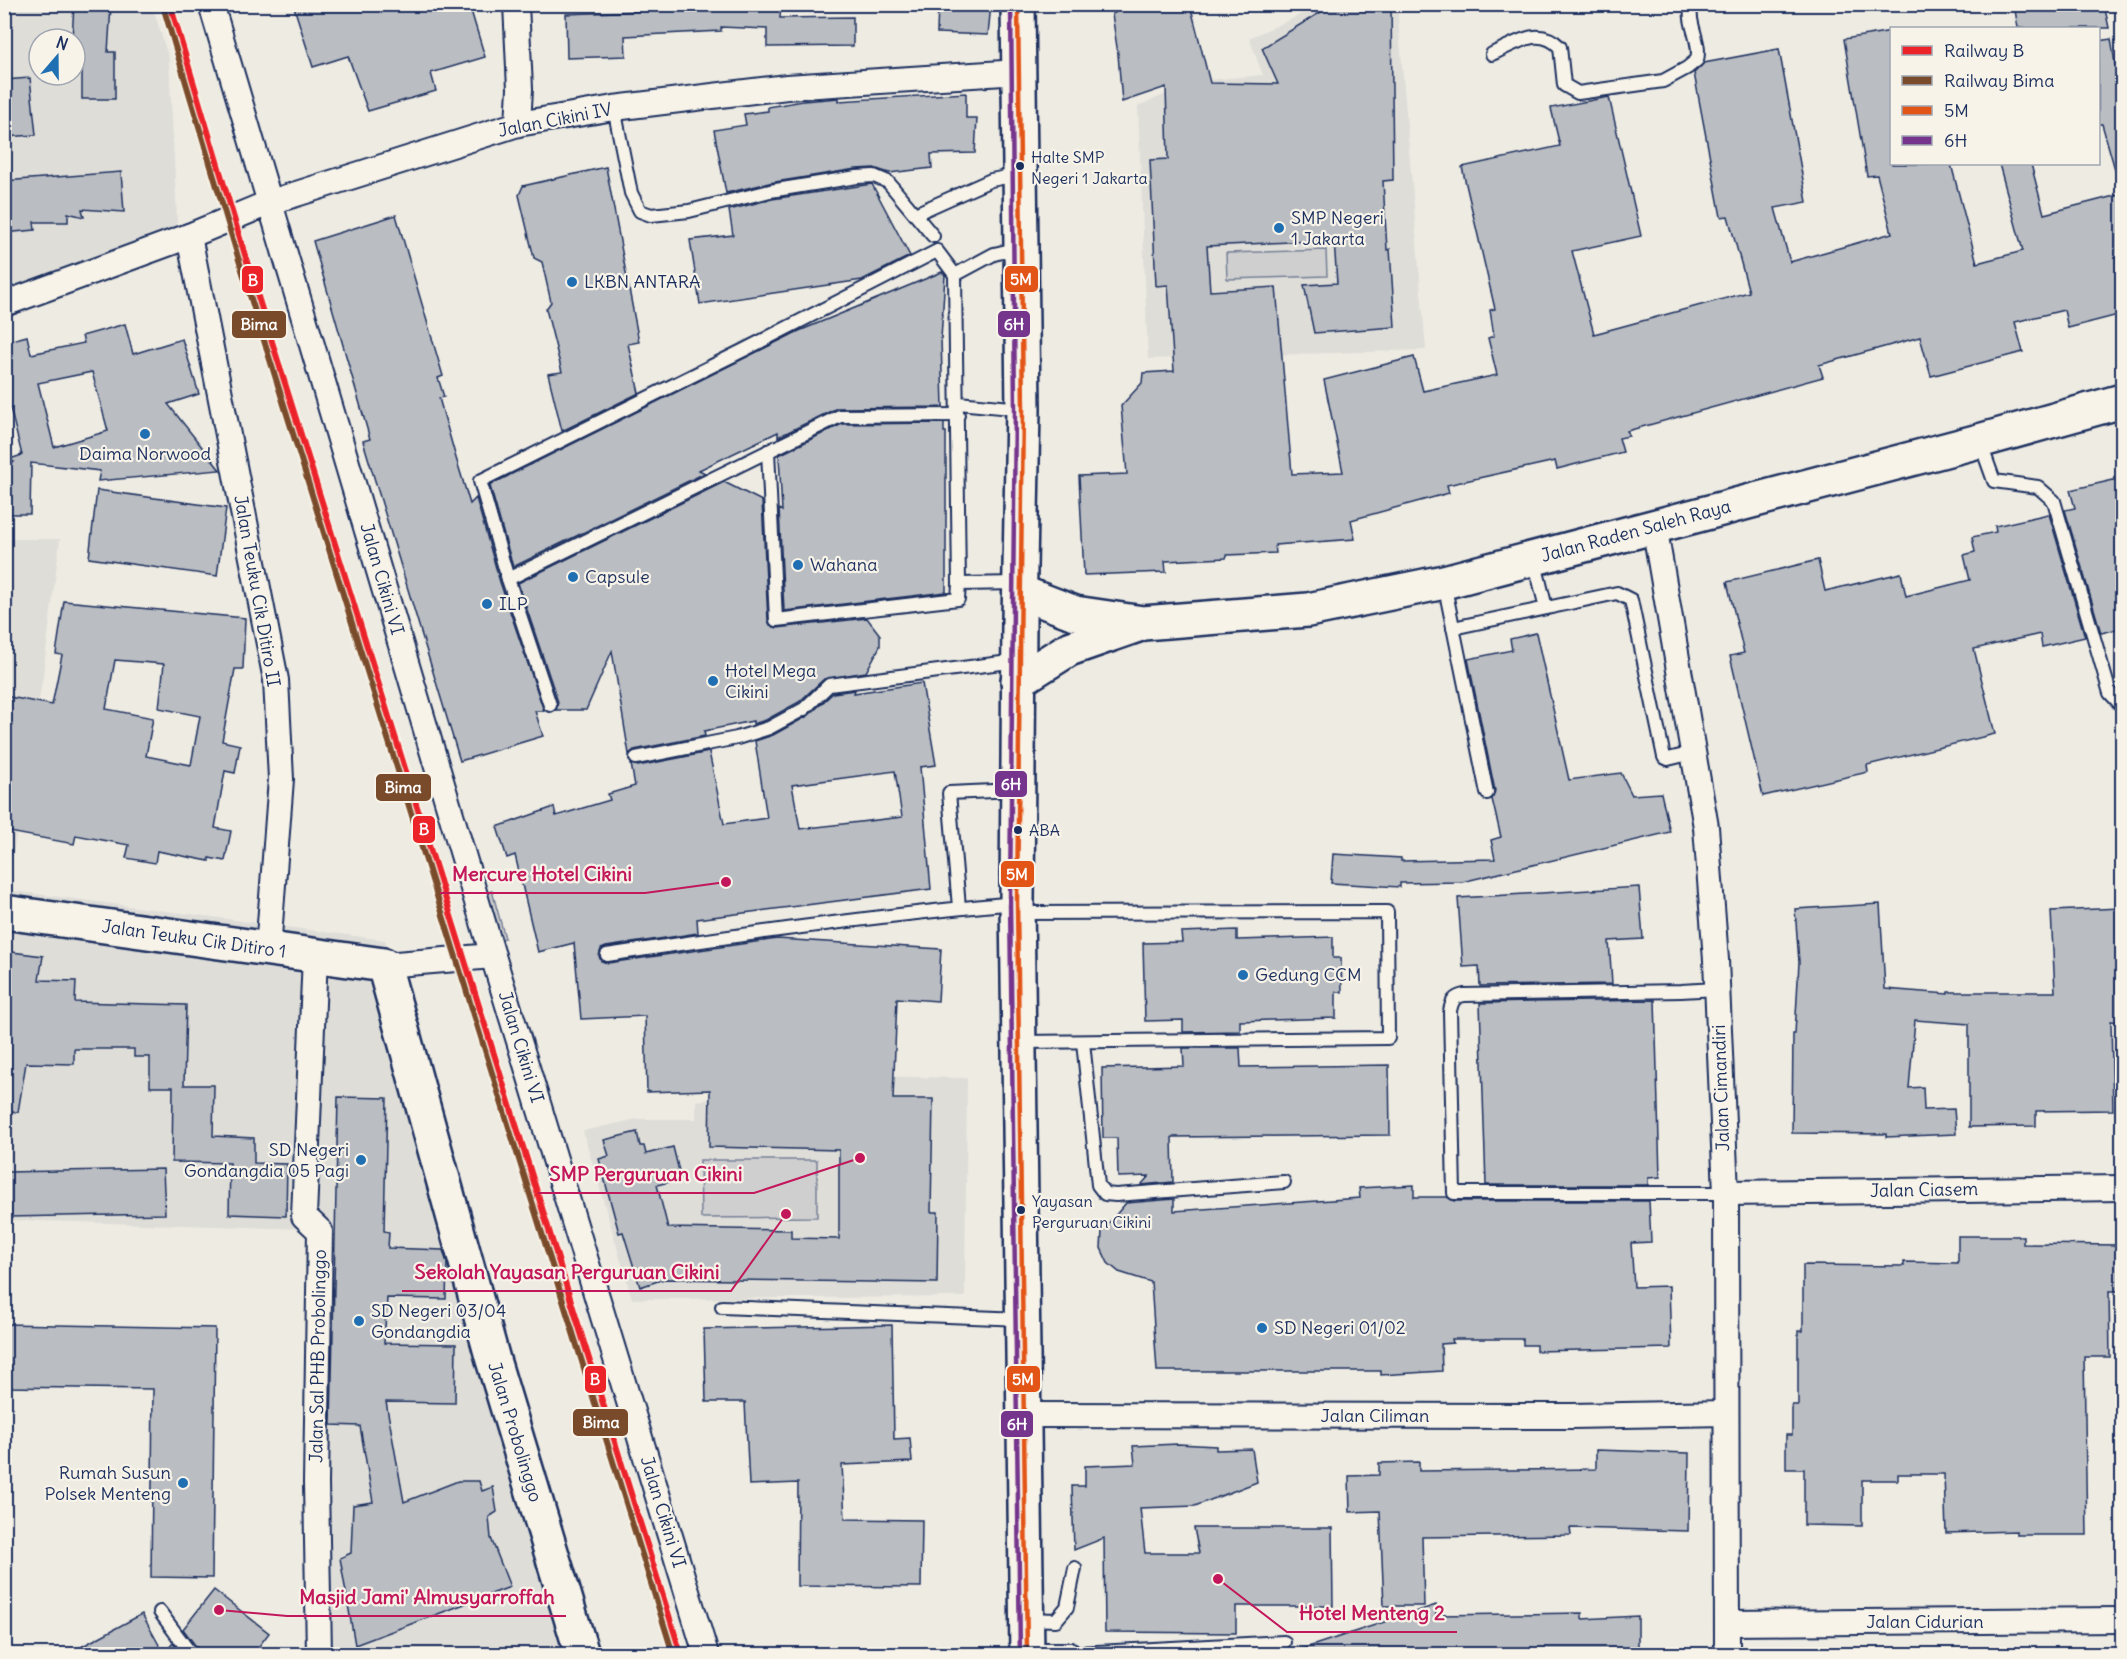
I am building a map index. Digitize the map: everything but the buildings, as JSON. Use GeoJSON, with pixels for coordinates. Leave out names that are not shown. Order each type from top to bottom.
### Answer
{"type":"FeatureCollection","features":[{"type":"Feature","properties":{"kind":"main road"},"geometry":{"type":"LineString","coordinates":[[1018,4],[1023,409],[1018,671],[1018,908],[1026,1641]]}},
{"type":"Feature","properties":{"kind":"main road","name":"Jalan Raden Saleh Raya"},"geometry":{"type":"LineString","coordinates":[[1020,587],[1065,610],[1143,623],[1308,610],[1444,582],[2122,401]]}},
{"type":"Feature","properties":{"kind":"main road","name":"Jalan Raden Saleh Raya"},"geometry":{"type":"LineString","coordinates":[[1018,671],[1069,649],[1143,623]]}},
{"type":"Feature","properties":{"kind":"main road","name":"Jalan Teuku Cik Ditiro 1"},"geometry":{"type":"LineString","coordinates":[[4,912],[384,965]]}},
{"type":"Feature","properties":{"kind":"main road","name":"Jalan Probolinggo"},"geometry":{"type":"LineString","coordinates":[[384,965],[493,1360],[582,1654]]}},
{"type":"Feature","properties":{"kind":"street"},"geometry":{"type":"LineString","coordinates":[[4,304],[189,236],[271,202],[211,4]]}},
{"type":"Feature","properties":{"kind":"street"},"geometry":{"type":"LineString","coordinates":[[516,4],[520,89],[518,123]]}},
{"type":"Feature","properties":{"kind":"street","name":"Jalan Cikini IV"},"geometry":{"type":"LineString","coordinates":[[271,202],[518,123],[614,108],[787,87],[1019,72]]}},
{"type":"Feature","properties":{"kind":"street","name":"Jalan Cikini VI"},"geometry":{"type":"LineString","coordinates":[[271,202],[493,956],[706,1654]]}},
{"type":"Feature","properties":{"kind":"street","name":"Jalan Teuku Cik Ditiro II"},"geometry":{"type":"LineString","coordinates":[[189,236],[276,680],[281,779],[268,950]]}},
{"type":"Feature","properties":{"kind":"street","name":"Jalan Cimandiri"},"geometry":{"type":"LineString","coordinates":[[1654,525],[1706,827],[1717,989],[1726,1193],[1727,1654]]}},
{"type":"Feature","properties":{"kind":"street","name":"Jalan Sal PHB Probolinggo"},"geometry":{"type":"LineString","coordinates":[[315,956],[304,1216],[320,1231],[316,1483],[319,1654]]}},
{"type":"Feature","properties":{"kind":"street"},"geometry":{"type":"LineString","coordinates":[[384,965],[493,956]]}},
{"type":"Feature","properties":{"kind":"street","name":"Jalan Ciasem"},"geometry":{"type":"LineString","coordinates":[[1726,1193],[2122,1188]]}},
{"type":"Feature","properties":{"kind":"street","name":"Jalan Ciliman"},"geometry":{"type":"LineString","coordinates":[[1024,1415],[1572,1416],[1726,1413]]}},
{"type":"Feature","properties":{"kind":"street","name":"Jalan Cidurian"},"geometry":{"type":"LineString","coordinates":[[1727,1623],[2122,1620]]}},
{"type":"Feature","properties":{"kind":"lane"},"geometry":{"type":"LineString","coordinates":[[1492,54],[1535,35],[1546,37],[1560,47],[1564,85],[1572,91],[1578,93],[1663,81],[1697,60],[1699,44],[1690,12],[1692,4]]}},
{"type":"Feature","properties":{"kind":"lane"},"geometry":{"type":"LineString","coordinates":[[614,108],[631,193],[640,211],[651,215],[689,211],[770,191],[874,176],[888,182],[933,236]]}},
{"type":"Feature","properties":{"kind":"lane"},"geometry":{"type":"LineString","coordinates":[[915,214],[991,180],[1021,175]]}},
{"type":"Feature","properties":{"kind":"lane"},"geometry":{"type":"LineString","coordinates":[[955,275],[994,254],[1022,248]]}},
{"type":"Feature","properties":{"kind":"lane"},"geometry":{"type":"LineString","coordinates":[[550,705],[508,579],[480,481],[937,251],[955,275],[958,599],[776,620],[768,451]]}},
{"type":"Feature","properties":{"kind":"lane"},"geometry":{"type":"LineString","coordinates":[[508,579],[840,416],[958,409],[1023,409]]}},
{"type":"Feature","properties":{"kind":"lane"},"geometry":{"type":"LineString","coordinates":[[1979,441],[1994,481],[2038,487],[2054,501],[2110,693],[2122,706]]}},
{"type":"Feature","properties":{"kind":"lane"},"geometry":{"type":"LineString","coordinates":[[1533,558],[1546,608]]}},
{"type":"Feature","properties":{"kind":"lane"},"geometry":{"type":"LineString","coordinates":[[1444,582],[1486,794]]}},
{"type":"Feature","properties":{"kind":"lane"},"geometry":{"type":"LineString","coordinates":[[959,584],[1020,587]]}},
{"type":"Feature","properties":{"kind":"lane"},"geometry":{"type":"LineString","coordinates":[[1453,628],[1617,592],[1631,600],[1664,757],[1668,759],[1693,753]]}},
{"type":"Feature","properties":{"kind":"lane"},"geometry":{"type":"LineString","coordinates":[[636,758],[737,738],[769,728],[804,709],[829,685],[1018,671]]}},
{"type":"Feature","properties":{"kind":"lane"},"geometry":{"type":"LineString","coordinates":[[959,907],[949,793],[1018,790]]}},
{"type":"Feature","properties":{"kind":"lane"},"geometry":{"type":"LineString","coordinates":[[607,955],[762,931],[959,907],[1387,912],[1388,1038],[1019,1042]]}},
{"type":"Feature","properties":{"kind":"lane"},"geometry":{"type":"LineString","coordinates":[[1717,989],[1456,996],[1451,1002],[1450,1011],[1454,1193],[1726,1193]]}},
{"type":"Feature","properties":{"kind":"lane"},"geometry":{"type":"LineString","coordinates":[[1083,1042],[1098,1185],[1105,1194],[1284,1182]]}},
{"type":"Feature","properties":{"kind":"lane"},"geometry":{"type":"LineString","coordinates":[[722,1307],[1023,1319]]}},
{"type":"Feature","properties":{"kind":"lane"},"geometry":{"type":"LineString","coordinates":[[1026,1641],[1056,1620],[1067,1607],[1075,1568]]}},
{"type":"Feature","properties":{"kind":"lane"},"geometry":{"type":"LineString","coordinates":[[160,1612],[191,1654]]}},
{"type":"Feature","properties":{"kind":"lane"},"geometry":{"type":"LineString","coordinates":[[1026,1641],[1072,1649],[1078,1654],[1284,1642]]}},
{"type":"Feature","properties":{"kind":"shaded area"},"geometry":{"type":"Polygon","coordinates":[[[5,5],[152,5],[169,59],[178,239],[5,292],[5,5]]]}},
{"type":"Feature","properties":{"kind":"shaded area","name":"SMP Negeri 1 Jakarta"},"geometry":{"type":"Polygon","coordinates":[[[1299,5],[1397,5],[1426,350],[1148,359],[1138,106],[1197,81],[1263,75],[1249,38],[1300,15],[1299,5]]]}},
{"type":"Feature","properties":{"kind":"shaded area"},"geometry":{"type":"Polygon","coordinates":[[[1326,250],[1327,276],[1227,279],[1226,253],[1326,250]]]}},
{"type":"Feature","properties":{"kind":"shaded area"},"geometry":{"type":"Polygon","coordinates":[[[5,539],[60,539],[43,676],[7,890],[385,940],[445,1128],[600,1654],[312,1654],[310,1229],[5,1220],[5,539]]]}},
{"type":"Feature","properties":{"kind":"shaded area"},"geometry":{"type":"Polygon","coordinates":[[[492,891],[505,938],[483,944],[470,897],[492,891]]]}},
{"type":"Feature","properties":{"kind":"shaded area"},"geometry":{"type":"Polygon","coordinates":[[[716,1073],[967,1078],[965,1297],[632,1299],[583,1131],[637,1119],[696,1119],[696,1101],[717,1098],[716,1073]]]}},
{"type":"Feature","properties":{"kind":"shaded area"},"geometry":{"type":"Polygon","coordinates":[[[700,1160],[817,1160],[817,1217],[701,1218],[700,1160]]]}},
{"type":"Feature","properties":{"kind":"rail line","name":"B"},"geometry":{"type":"LineString","coordinates":[[170,4],[245,255],[681,1654]]}},
{"type":"Feature","properties":{"kind":"rail line","name":"Bima"},"geometry":{"type":"LineString","coordinates":[[163,6],[238,257],[673,1654]]}},
{"type":"Feature","properties":{"kind":"transit line","name":"6H"},"geometry":{"type":"LineString","coordinates":[[1011,4],[1015,409],[1010,902],[1020,1654]]}},
{"type":"Feature","properties":{"kind":"transit line","name":"5M"},"geometry":{"type":"LineString","coordinates":[[1018,4],[1023,409],[1017,902],[1027,1654]]}},
{"type":"Feature","properties":{"kind":"place","name":"Halte SMP Negeri 1 Jakarta"},"geometry":{"type":"Point","coordinates":[1020,166]}},
{"type":"Feature","properties":{"kind":"place","name":"SMP Negeri 1 Jakarta"},"geometry":{"type":"Point","coordinates":[1279,228]}},
{"type":"Feature","properties":{"kind":"place","name":"LKBN ANTARA"},"geometry":{"type":"Point","coordinates":[572,282]}},
{"type":"Feature","properties":{"kind":"place","name":"Daima Norwood"},"geometry":{"type":"Point","coordinates":[145,434]}},
{"type":"Feature","properties":{"kind":"place","name":"Wahana"},"geometry":{"type":"Point","coordinates":[798,565]}},
{"type":"Feature","properties":{"kind":"place","name":"Capsule"},"geometry":{"type":"Point","coordinates":[573,577]}},
{"type":"Feature","properties":{"kind":"place","name":"ILP"},"geometry":{"type":"Point","coordinates":[487,604]}},
{"type":"Feature","properties":{"kind":"place","name":"Hotel Mega Cikini"},"geometry":{"type":"Point","coordinates":[713,681]}},
{"type":"Feature","properties":{"kind":"place","name":"ABA"},"geometry":{"type":"Point","coordinates":[1018,830]}},
{"type":"Feature","properties":{"kind":"place","name":"Mercure Hotel Cikini"},"geometry":{"type":"Point","coordinates":[726,882]}},
{"type":"Feature","properties":{"kind":"place","name":"Gedung CCM"},"geometry":{"type":"Point","coordinates":[1243,975]}},
{"type":"Feature","properties":{"kind":"place","name":"SMP Perguruan Cikini"},"geometry":{"type":"Point","coordinates":[860,1158]}},
{"type":"Feature","properties":{"kind":"place","name":"SD Negeri Gondangdia 05 Pagi"},"geometry":{"type":"Point","coordinates":[361,1160]}},
{"type":"Feature","properties":{"kind":"place","name":"Yayasan Perguruan Cikini"},"geometry":{"type":"Point","coordinates":[1021,1210]}},
{"type":"Feature","properties":{"kind":"place","name":"Sekolah Yayasan Perguruan Cikini"},"geometry":{"type":"Point","coordinates":[786,1214]}},
{"type":"Feature","properties":{"kind":"place","name":"SD Negeri 03/04 Gondangdia"},"geometry":{"type":"Point","coordinates":[359,1321]}},
{"type":"Feature","properties":{"kind":"place","name":"SD Negeri 01/02"},"geometry":{"type":"Point","coordinates":[1262,1328]}},
{"type":"Feature","properties":{"kind":"place","name":"Rumah Susun Polsek Menteng"},"geometry":{"type":"Point","coordinates":[183,1483]}},
{"type":"Feature","properties":{"kind":"place","name":"Hotel Menteng 2"},"geometry":{"type":"Point","coordinates":[1218,1579]}},
{"type":"Feature","properties":{"kind":"place","name":"Masjid Jami' Almusyarroffah"},"geometry":{"type":"Point","coordinates":[219,1610]}}]}
